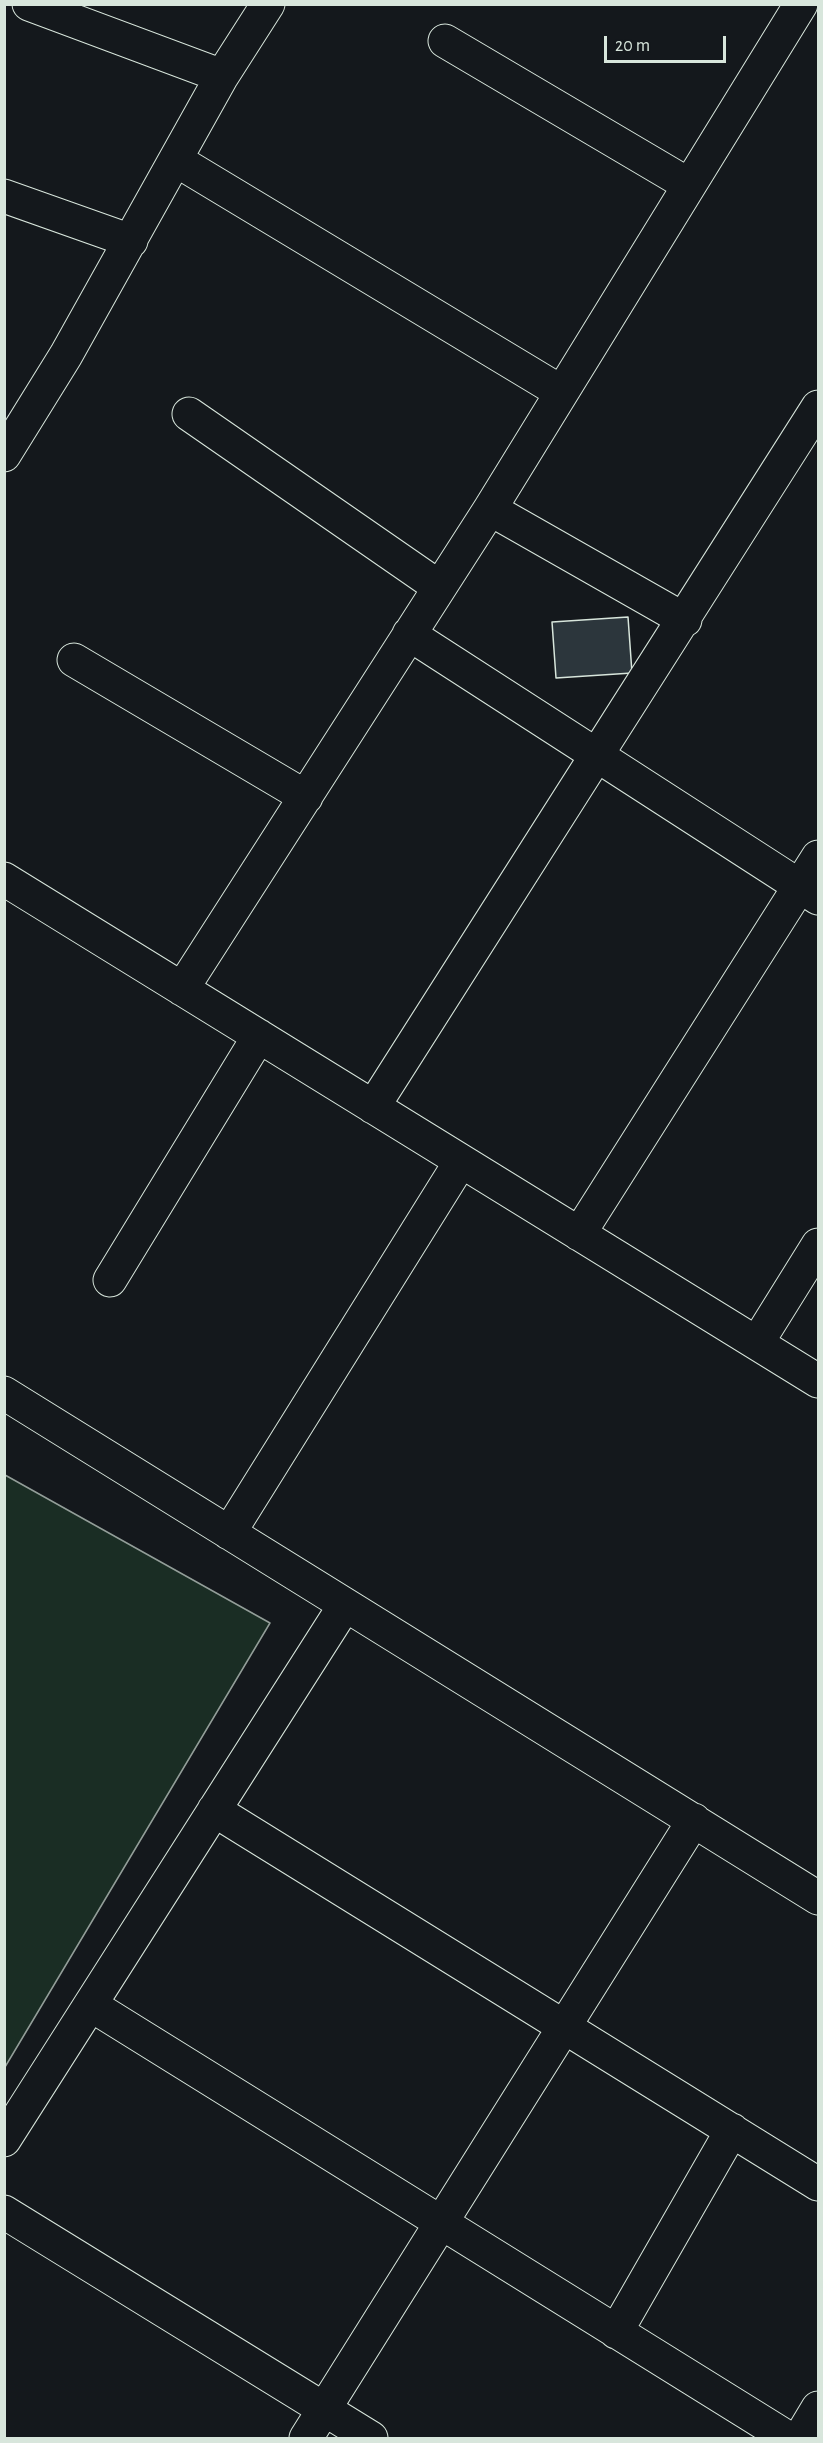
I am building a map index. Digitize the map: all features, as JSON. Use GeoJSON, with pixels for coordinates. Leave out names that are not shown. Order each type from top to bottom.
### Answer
{"type":"FeatureCollection","features":[{"type":"Feature","properties":{"kind":"street"},"geometry":{"type":"LineString","coordinates":[[29,4],[222,76]]}},
{"type":"Feature","properties":{"kind":"street"},"geometry":{"type":"LineString","coordinates":[[4,455],[66,355],[222,76],[268,4]]}},
{"type":"Feature","properties":{"kind":"street"},"geometry":{"type":"LineString","coordinates":[[182,989],[490,509],[801,4]]}},
{"type":"Feature","properties":{"kind":"street"},"geometry":{"type":"LineString","coordinates":[[445,41],[689,185]]}},
{"type":"Feature","properties":{"kind":"street"},"geometry":{"type":"LineString","coordinates":[[176,160],[561,392]]}},
{"type":"Feature","properties":{"kind":"street"},"geometry":{"type":"LineString","coordinates":[[4,196],[131,241]]}},
{"type":"Feature","properties":{"kind":"street"},"geometry":{"type":"LineString","coordinates":[[373,1107],[819,407]]}},
{"type":"Feature","properties":{"kind":"street"},"geometry":{"type":"LineString","coordinates":[[189,414],[439,587]]}},
{"type":"Feature","properties":{"kind":"street"},"geometry":{"type":"LineString","coordinates":[[490,509],[685,620]]}},
{"type":"Feature","properties":{"kind":"street"},"geometry":{"type":"LineString","coordinates":[[409,634],[809,892]]}},
{"type":"Feature","properties":{"kind":"street"},"geometry":{"type":"LineString","coordinates":[[74,660],[306,797]]}},
{"type":"Feature","properties":{"kind":"street"},"geometry":{"type":"LineString","coordinates":[[579,1234],[809,892],[819,857]]}},
{"type":"Feature","properties":{"kind":"street"},"geometry":{"type":"LineString","coordinates":[[4,879],[819,1381]]}},
{"type":"Feature","properties":{"kind":"street"},"geometry":{"type":"LineString","coordinates":[[110,1280],[259,1036]]}},
{"type":"Feature","properties":{"kind":"street"},"geometry":{"type":"LineString","coordinates":[[229,1533],[460,1161]]}},
{"type":"Feature","properties":{"kind":"street"},"geometry":{"type":"LineString","coordinates":[[756,1343],[819,1245]]}},
{"type":"Feature","properties":{"kind":"street"},"geometry":{"type":"LineString","coordinates":[[4,1393],[819,1898]]}},
{"type":"Feature","properties":{"kind":"street"},"geometry":{"type":"LineString","coordinates":[[4,2140],[345,1605]]}},
{"type":"Feature","properties":{"kind":"street"},"geometry":{"type":"LineString","coordinates":[[214,1810],[819,2184]]}},
{"type":"Feature","properties":{"kind":"street"},"geometry":{"type":"LineString","coordinates":[[306,2439],[443,2224],[694,1820]]}},
{"type":"Feature","properties":{"kind":"street"},"geometry":{"type":"LineString","coordinates":[[91,2005],[788,2439]]}},
{"type":"Feature","properties":{"kind":"street"},"geometry":{"type":"LineString","coordinates":[[616,2332],[732,2130]]}},
{"type":"Feature","properties":{"kind":"street"},"geometry":{"type":"LineString","coordinates":[[4,2212],[371,2439]]}},
{"type":"Feature","properties":{"kind":"street"},"geometry":{"type":"LineString","coordinates":[[800,2439],[819,2408]]}},
{"type":"Feature","properties":{"kind":"green space"},"geometry":{"type":"Polygon","coordinates":[[[5,1475],[270,1623],[5,2067],[5,1475]]]}},
{"type":"Feature","properties":{"kind":"building"},"geometry":{"type":"Polygon","coordinates":[[[628,617],[632,673],[556,678],[552,622],[628,617]]]}}]}
